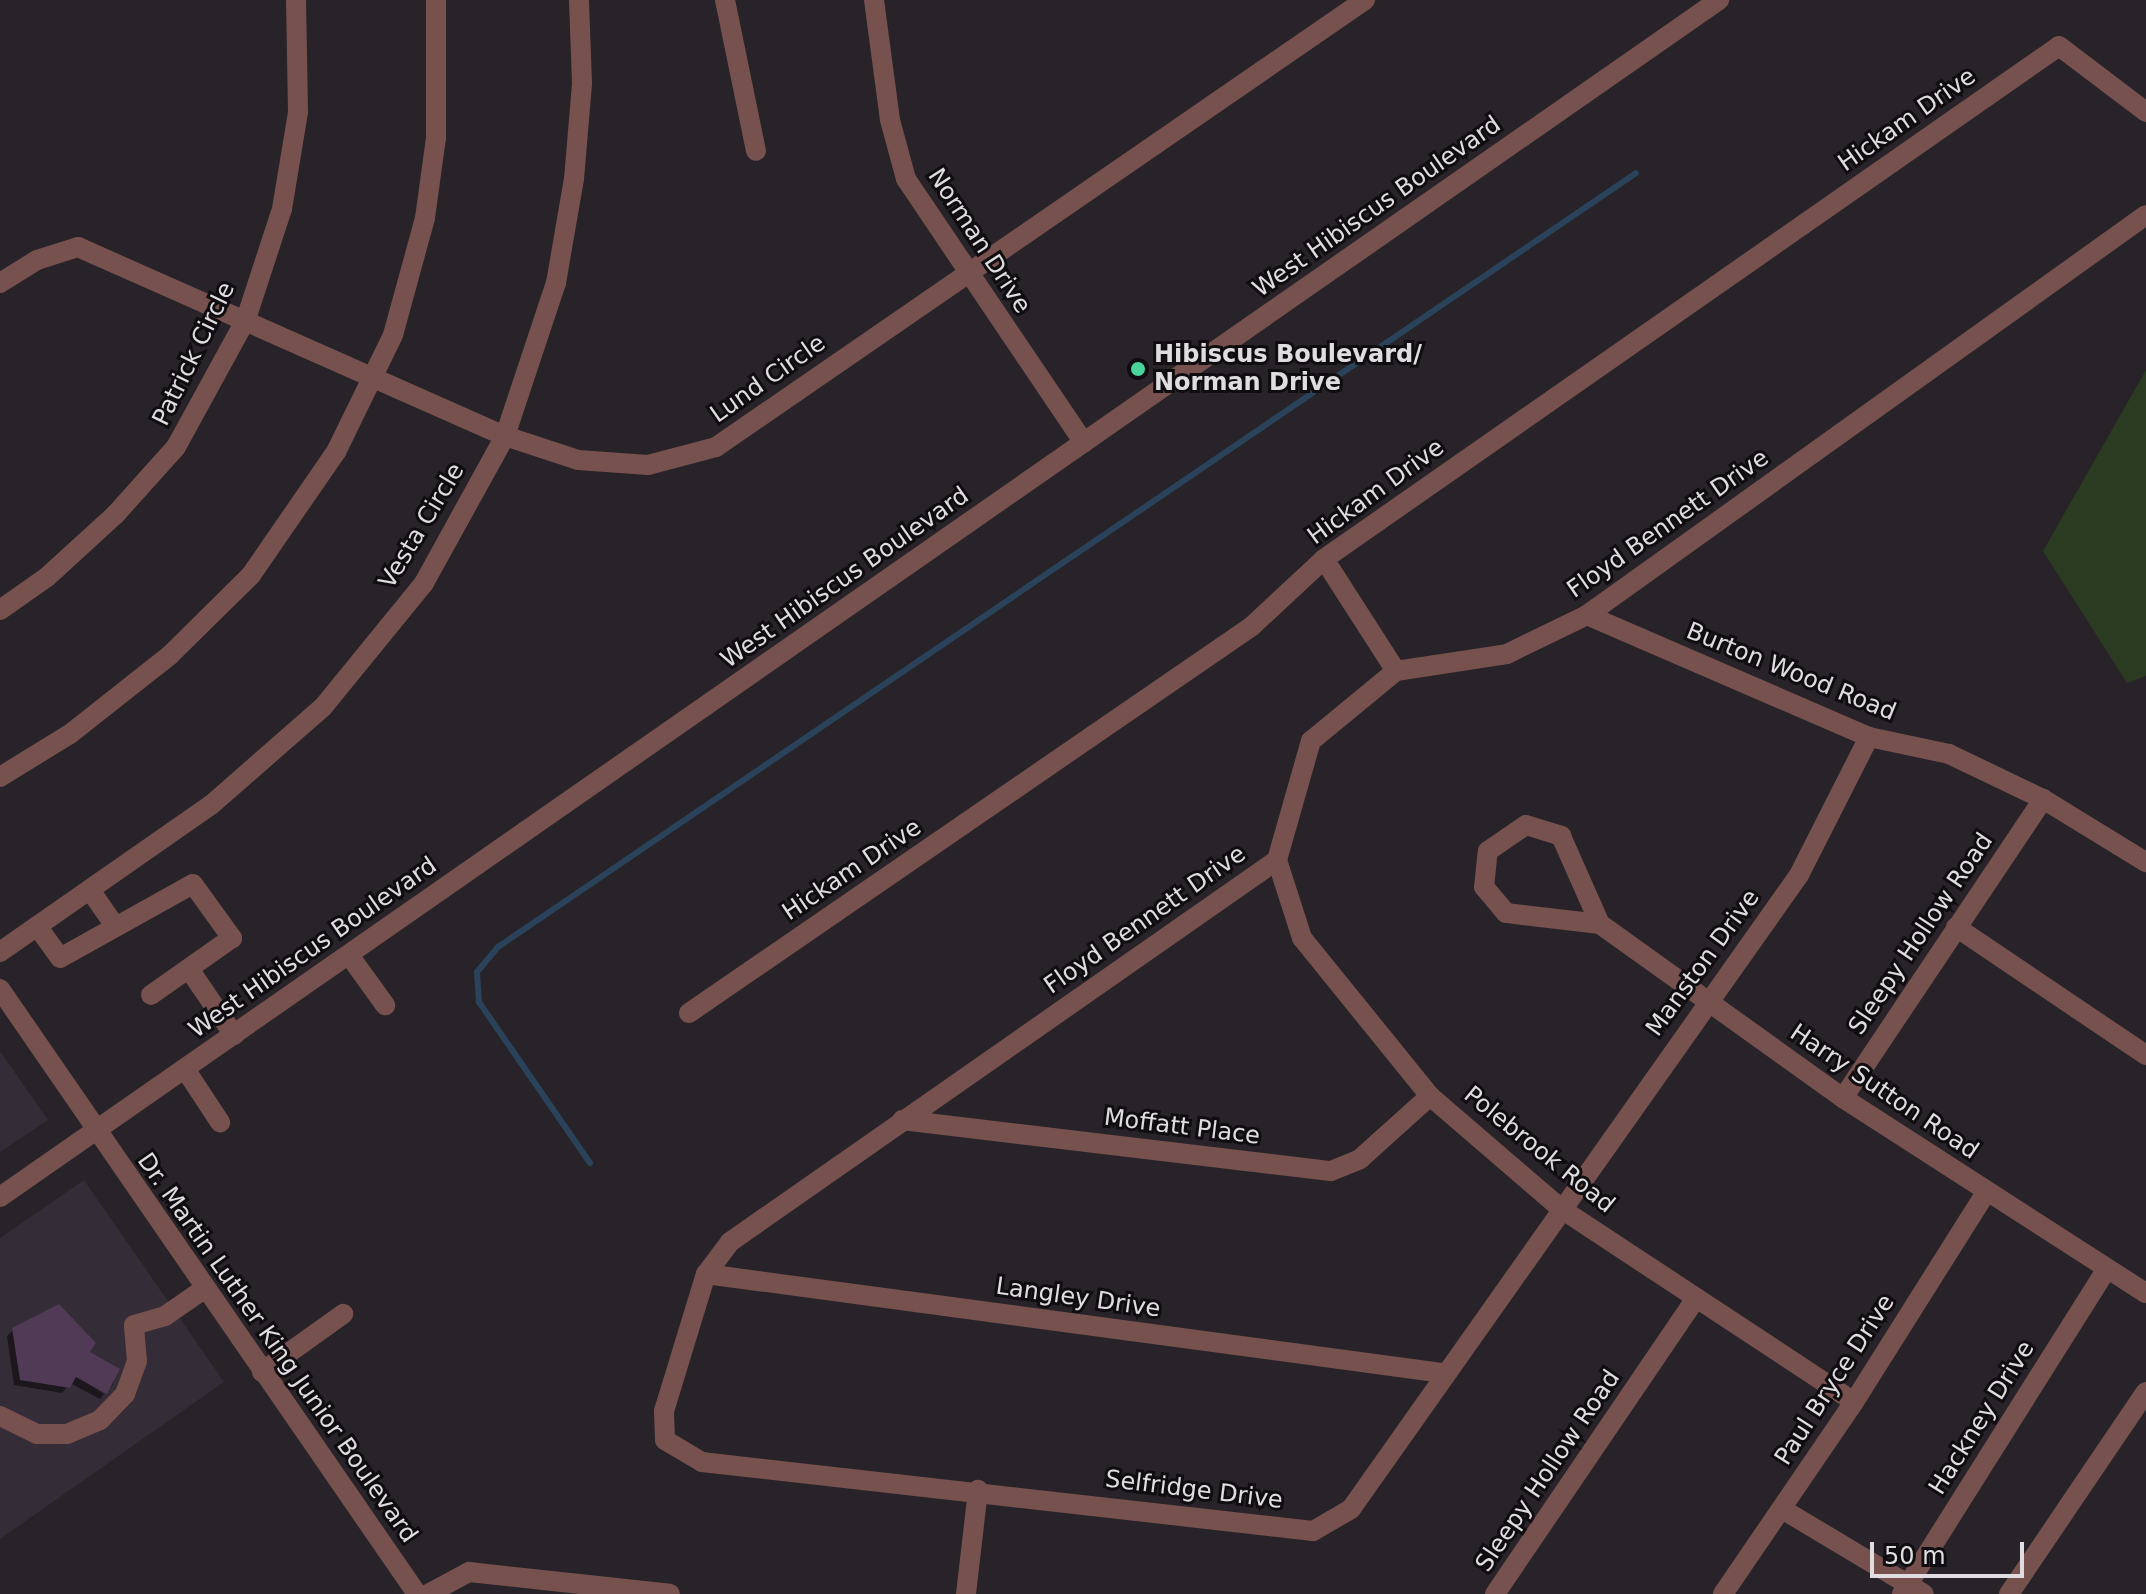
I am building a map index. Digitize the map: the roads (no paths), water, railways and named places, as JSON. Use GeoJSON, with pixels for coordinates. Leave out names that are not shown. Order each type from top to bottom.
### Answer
{"type":"FeatureCollection","features":[{"type":"Feature","properties":{"kind":"street","name":"Patrick Circle"},"geometry":{"type":"LineString","coordinates":[[0,610],[47,577],[115,515],[176,447],[246,319],[282,209],[298,112],[296,0]]}},
{"type":"Feature","properties":{"kind":"street"},"geometry":{"type":"LineString","coordinates":[[0,777],[126,693],[251,575],[308,498],[372,376],[408,292],[425,218],[436,138],[436,0]]}},
{"type":"Feature","properties":{"kind":"street","name":"Vesta Circle"},"geometry":{"type":"LineString","coordinates":[[0,952],[211,805],[323,707],[424,583],[505,436],[556,283],[574,179],[582,83],[579,0]]}},
{"type":"Feature","properties":{"kind":"street"},"geometry":{"type":"LineString","coordinates":[[725,0],[756,151]]}},
{"type":"Feature","properties":{"kind":"street","name":"Lund Circle"},"geometry":{"type":"LineString","coordinates":[[0,283],[37,260],[78,247],[505,436],[578,460],[648,465],[716,447],[1365,0]]}},
{"type":"Feature","properties":{"kind":"street","name":"West Hibiscus Boulevard"},"geometry":{"type":"LineString","coordinates":[[0,1197],[1719,0]]}},
{"type":"Feature","properties":{"kind":"street","name":"Norman Drive"},"geometry":{"type":"LineString","coordinates":[[879,3],[890,120],[906,179],[966,274],[1084,443]]}},
{"type":"Feature","properties":{"kind":"street","name":"Hickam Drive"},"geometry":{"type":"LineString","coordinates":[[689,1013],[1252,626],[1324,559],[2059,46],[2146,112]]}},
{"type":"Feature","properties":{"kind":"street","name":"Floyd Bennett Drive"},"geometry":{"type":"LineString","coordinates":[[665,1440],[664,1411],[706,1274],[730,1242],[1277,860],[1311,741],[1396,671],[1507,654],[1587,615],[2146,215]]}},
{"type":"Feature","properties":{"kind":"street"},"geometry":{"type":"LineString","coordinates":[[1324,559],[1396,671]]}},
{"type":"Feature","properties":{"kind":"street","name":"Burton Wood Road"},"geometry":{"type":"LineString","coordinates":[[1587,615],[1869,737],[1949,754],[2043,799],[2146,862]]}},
{"type":"Feature","properties":{"kind":"street","name":"Manston Drive"},"geometry":{"type":"LineString","coordinates":[[1560,1208],[1705,1001],[1799,875],[1869,737]]}},
{"type":"Feature","properties":{"kind":"street","name":"Sleepy Hollow Road"},"geometry":{"type":"LineString","coordinates":[[1843,1098],[2043,799]]}},
{"type":"Feature","properties":{"kind":"street","name":"Harry Sutton Road"},"geometry":{"type":"LineString","coordinates":[[1600,924],[1561,836],[1526,825],[1488,851],[1484,887],[1506,913],[1600,924],[1843,1098],[2146,1293]]}},
{"type":"Feature","properties":{"kind":"street","name":"Polebrook Road"},"geometry":{"type":"LineString","coordinates":[[1277,860],[1302,938],[1430,1096],[1560,1208],[1854,1402]]}},
{"type":"Feature","properties":{"kind":"street"},"geometry":{"type":"LineString","coordinates":[[37,926],[60,958],[115,926],[158,908],[193,884],[232,938],[151,995]]}},
{"type":"Feature","properties":{"kind":"street"},"geometry":{"type":"LineString","coordinates":[[90,890],[115,926]]}},
{"type":"Feature","properties":{"kind":"street"},"geometry":{"type":"LineString","coordinates":[[1956,927],[2146,1055]]}},
{"type":"Feature","properties":{"kind":"street"},"geometry":{"type":"LineString","coordinates":[[349,955],[385,1005]]}},
{"type":"Feature","properties":{"kind":"street"},"geometry":{"type":"LineString","coordinates":[[189,969],[234,1035]]}},
{"type":"Feature","properties":{"kind":"street","name":"Dr. Martin Luther King Junior Boulevard"},"geometry":{"type":"LineString","coordinates":[[0,989],[95,1132],[417,1594]]}},
{"type":"Feature","properties":{"kind":"street"},"geometry":{"type":"LineString","coordinates":[[185,1069],[220,1122]]}},
{"type":"Feature","properties":{"kind":"street","name":"Moffatt Place"},"geometry":{"type":"LineString","coordinates":[[902,1120],[1331,1171],[1360,1159],[1430,1096]]}},
{"type":"Feature","properties":{"kind":"street","name":"Paul Bryce Drive"},"geometry":{"type":"LineString","coordinates":[[1723,1594],[1854,1402],[1987,1191]]}},
{"type":"Feature","properties":{"kind":"street","name":"Selfridge Drive"},"geometry":{"type":"LineString","coordinates":[[665,1440],[702,1462],[978,1490],[1313,1531],[1351,1509],[1560,1208]]}},
{"type":"Feature","properties":{"kind":"street","name":"Hackney Drive"},"geometry":{"type":"LineString","coordinates":[[1912,1591],[2107,1269]]}},
{"type":"Feature","properties":{"kind":"street","name":"Langley Drive"},"geometry":{"type":"LineString","coordinates":[[706,1274],[1443,1373]]}},
{"type":"Feature","properties":{"kind":"street"},"geometry":{"type":"LineString","coordinates":[[0,1416],[37,1434],[67,1434],[100,1420],[125,1394],[137,1361],[134,1325],[165,1316],[204,1289]]}},
{"type":"Feature","properties":{"kind":"street","name":"Sleepy Hollow Road"},"geometry":{"type":"LineString","coordinates":[[1495,1594],[1696,1298]]}},
{"type":"Feature","properties":{"kind":"street"},"geometry":{"type":"LineString","coordinates":[[262,1372],[343,1314]]}},
{"type":"Feature","properties":{"kind":"street"},"geometry":{"type":"LineString","coordinates":[[2009,1594],[2146,1392]]}},
{"type":"Feature","properties":{"kind":"street"},"geometry":{"type":"LineString","coordinates":[[966,1594],[978,1490]]}},
{"type":"Feature","properties":{"kind":"street"},"geometry":{"type":"LineString","coordinates":[[1782,1509],[1912,1591]]}},
{"type":"Feature","properties":{"kind":"street"},"geometry":{"type":"LineString","coordinates":[[428,1594],[469,1572],[670,1594]]}},
{"type":"Feature","properties":{"kind":"waterway"},"geometry":{"type":"LineString","coordinates":[[590,1163],[479,1002],[477,972],[498,947],[1636,173]]}},
{"type":"Feature","properties":{"kind":"place","name":"Hibiscus Boulevard/ Norman Drive"},"geometry":{"type":"Point","coordinates":[1138,369]}}]}
